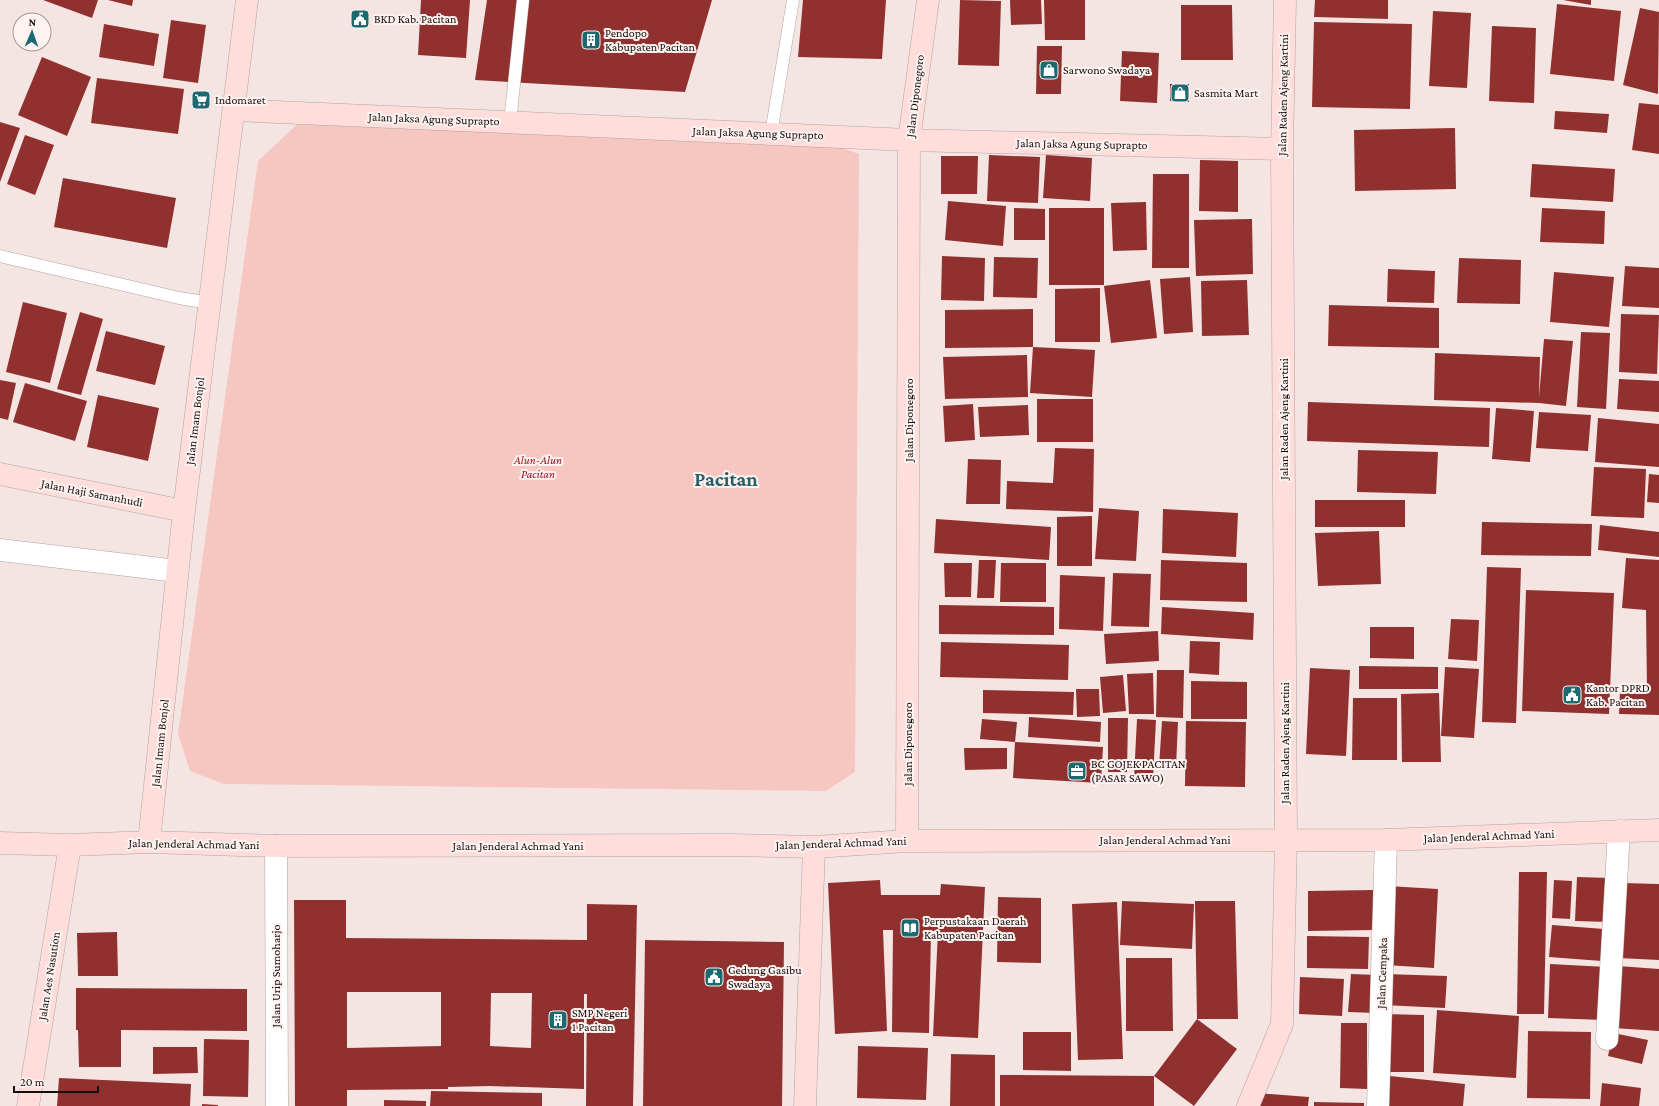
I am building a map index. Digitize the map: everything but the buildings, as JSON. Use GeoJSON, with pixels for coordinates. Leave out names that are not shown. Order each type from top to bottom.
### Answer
{"type":"FeatureCollection","features":[{"type":"Feature","properties":{"kind":"main road","name":"Jalan Imam Bonjol"},"geometry":{"type":"LineString","coordinates":[[149,842],[184,512],[248,0]]}},
{"type":"Feature","properties":{"kind":"main road","name":"Jalan Diponegoro"},"geometry":{"type":"LineString","coordinates":[[908,841],[909,140],[928,0]]}},
{"type":"Feature","properties":{"kind":"main road","name":"Jalan Raden Ajeng Kartini"},"geometry":{"type":"LineString","coordinates":[[1248,1106],[1282,1024],[1286,839],[1282,149],[1285,0]]}},
{"type":"Feature","properties":{"kind":"main road","name":"Jalan Jaksa Agung Suprapto"},"geometry":{"type":"LineString","coordinates":[[234,110],[909,140],[1282,149]]}},
{"type":"Feature","properties":{"kind":"main road","name":"Jalan Haji Samanhudi"},"geometry":{"type":"LineString","coordinates":[[0,474],[184,512]]}},
{"type":"Feature","properties":{"kind":"main road","name":"Jalan Jenderal Achmad Yani"},"geometry":{"type":"LineString","coordinates":[[0,843],[70,846],[149,842],[276,846],[734,845],[814,847],[908,841],[1286,839],[1386,840],[1659,830]]}},
{"type":"Feature","properties":{"kind":"main road","name":"Jalan Aes Nasution"},"geometry":{"type":"LineString","coordinates":[[28,1106],[70,846]]}},
{"type":"Feature","properties":{"kind":"main road"},"geometry":{"type":"LineString","coordinates":[[805,1106],[814,847]]}},
{"type":"Feature","properties":{"kind":"street"},"geometry":{"type":"LineString","coordinates":[[0,550],[178,572]]}},
{"type":"Feature","properties":{"kind":"street"},"geometry":{"type":"LineString","coordinates":[[1607,1039],[1619,832]]}},
{"type":"Feature","properties":{"kind":"street","name":"Jalan Cempaka"},"geometry":{"type":"LineString","coordinates":[[1378,1106],[1386,840]]}},
{"type":"Feature","properties":{"kind":"street","name":"Jalan Urip Sumoharjo"},"geometry":{"type":"LineString","coordinates":[[276,846],[277,1106]]}},
{"type":"Feature","properties":{"kind":"lane"},"geometry":{"type":"LineString","coordinates":[[510,122],[523,0]]}},
{"type":"Feature","properties":{"kind":"lane"},"geometry":{"type":"LineString","coordinates":[[771,134],[793,0]]}},
{"type":"Feature","properties":{"kind":"lane"},"geometry":{"type":"LineString","coordinates":[[0,256],[179,298],[210,303]]}},
{"type":"Feature","properties":{"kind":"green space","name":"Alun-Alun Pacitan"},"geometry":{"type":"Polygon","coordinates":[[[306,116],[817,139],[859,154],[855,772],[826,791],[224,784],[190,771],[178,734],[258,161],[306,116]]]}},
{"type":"Feature","properties":{"kind":"place","name":"BKD Kab. Pacitan"},"geometry":{"type":"Point","coordinates":[360,19]}},
{"type":"Feature","properties":{"kind":"place","name":"Pendopo Kabupaten Pacitan"},"geometry":{"type":"Point","coordinates":[591,40]}},
{"type":"Feature","properties":{"kind":"place","name":"Sarwono Swadaya"},"geometry":{"type":"Point","coordinates":[1049,70]}},
{"type":"Feature","properties":{"kind":"place","name":"Sasmita Mart"},"geometry":{"type":"Point","coordinates":[1180,93]}},
{"type":"Feature","properties":{"kind":"place","name":"Indomaret"},"geometry":{"type":"Point","coordinates":[201,100]}},
{"type":"Feature","properties":{"kind":"place","name":"Kantor DPRD Kab. Pacitan"},"geometry":{"type":"Point","coordinates":[1572,695]}},
{"type":"Feature","properties":{"kind":"place","name":"BC GOJEK PACITAN (PASAR SAWO)"},"geometry":{"type":"Point","coordinates":[1077,771]}},
{"type":"Feature","properties":{"kind":"place","name":"Perpustakaan Daerah Kabupaten Pacitan"},"geometry":{"type":"Point","coordinates":[910,928]}},
{"type":"Feature","properties":{"kind":"place","name":"Gedung Gasibu Swadaya"},"geometry":{"type":"Point","coordinates":[714,977]}},
{"type":"Feature","properties":{"kind":"place","name":"SMP Negeri 1 Pacitan"},"geometry":{"type":"Point","coordinates":[558,1020]}},
{"type":"Feature","properties":{"kind":"district","name":"Pacitan"},"geometry":{"type":"Point","coordinates":[726,479]}}]}
